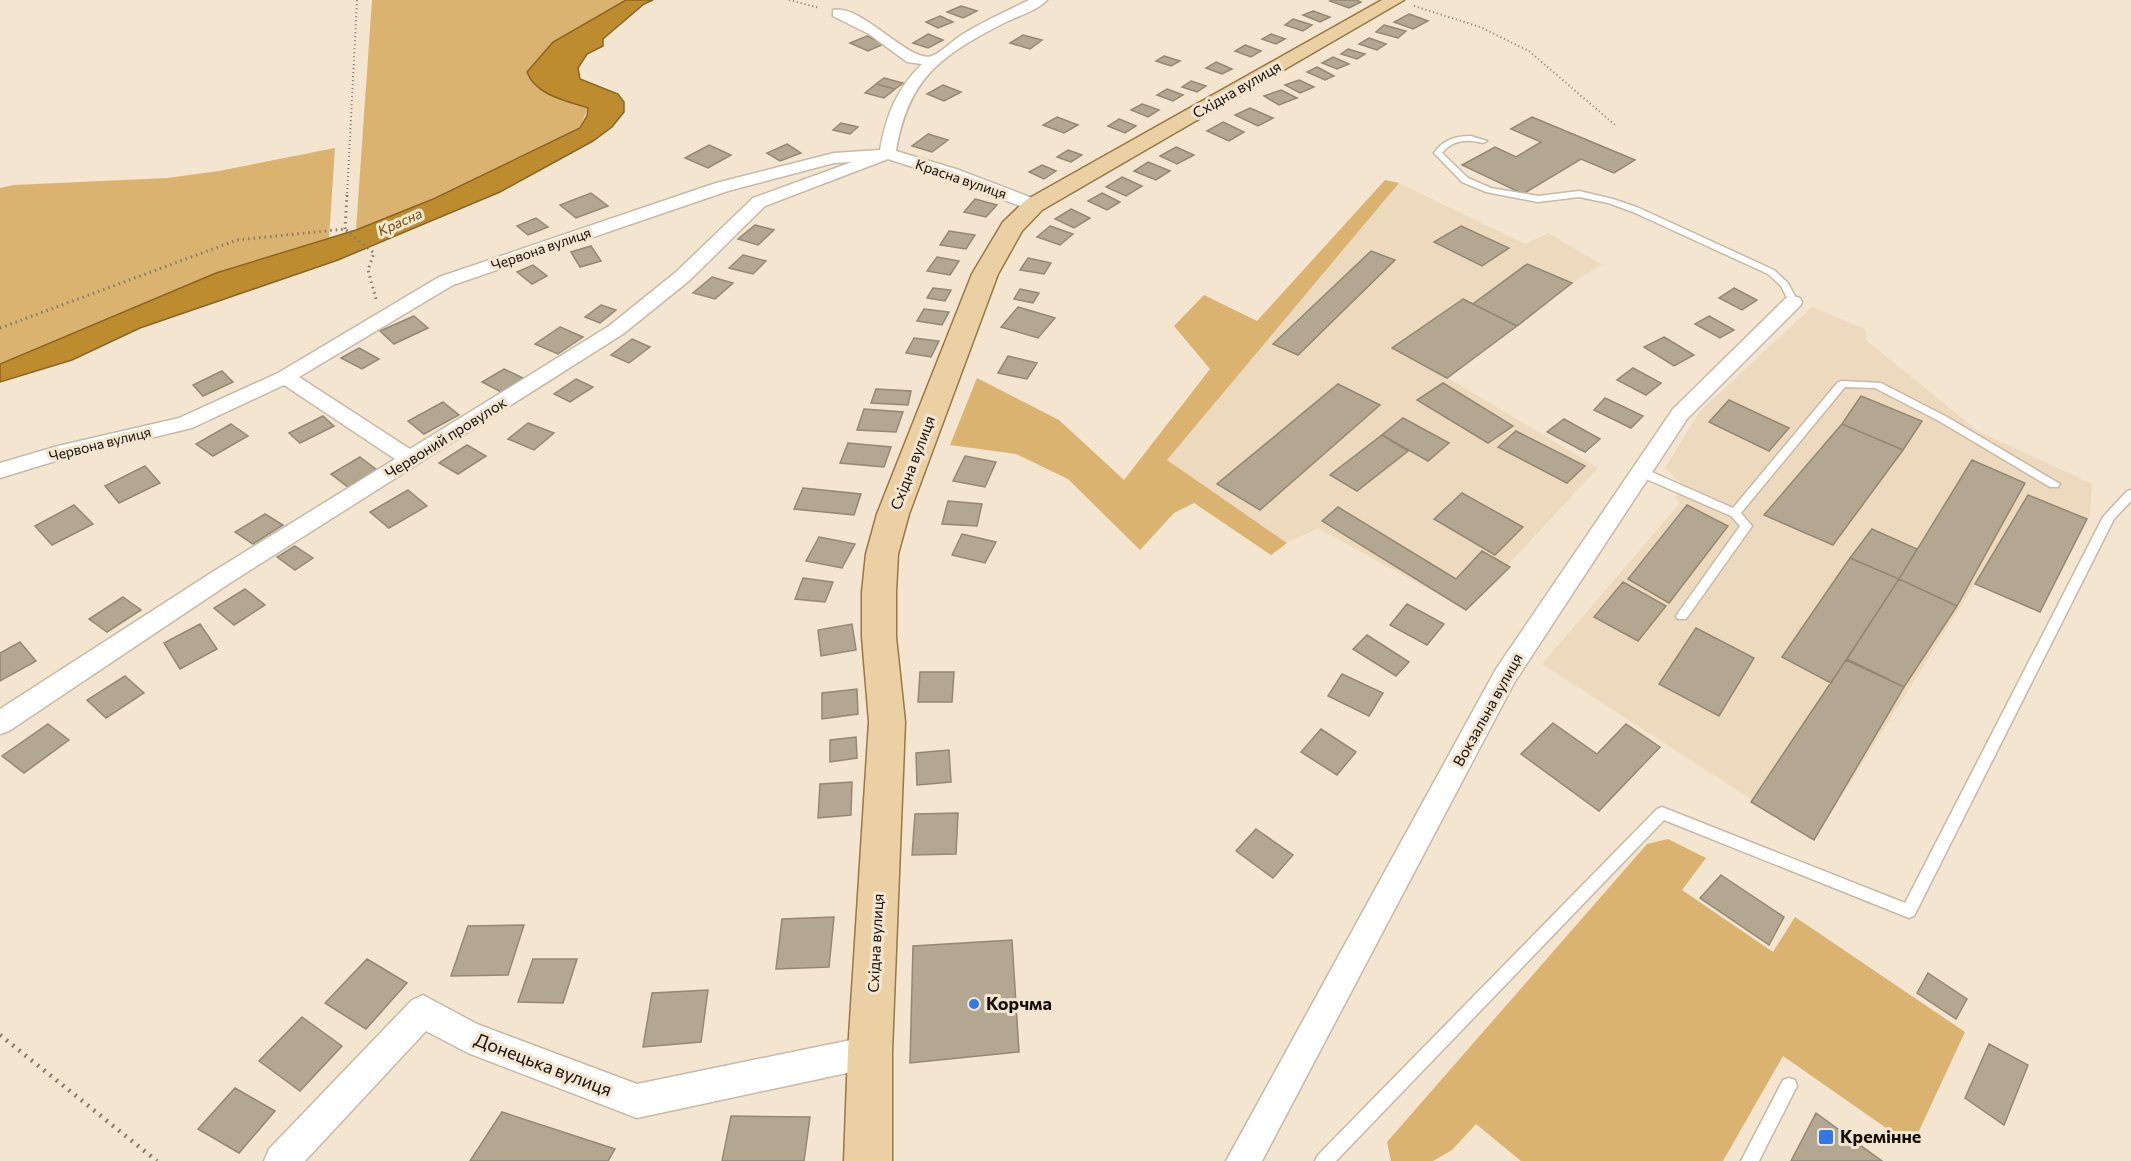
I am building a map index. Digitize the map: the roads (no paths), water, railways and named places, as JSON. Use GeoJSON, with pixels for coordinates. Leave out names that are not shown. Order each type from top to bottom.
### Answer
{"type":"FeatureCollection","features":[{"type":"Feature","properties":{"kind":"main road","name":"Східна вулиця"},"geometry":{"type":"LineString","coordinates":[[868,1161],[870,1052],[887,722],[879,637],[882,554],[893,514],[985,274],[1012,227],[1034,205],[1402,2]]}},
{"type":"Feature","properties":{"kind":"street"},"geometry":{"type":"LineString","coordinates":[[887,154],[892,124],[908,90],[937,61],[988,25],[1040,0]]}},
{"type":"Feature","properties":{"kind":"street"},"geometry":{"type":"LineString","coordinates":[[838,14],[874,31],[912,59],[937,61]]}},
{"type":"Feature","properties":{"kind":"street","name":"Красна вулиця"},"geometry":{"type":"LineString","coordinates":[[887,154],[950,173],[1034,205]]}},
{"type":"Feature","properties":{"kind":"street","name":"Червона вулиця"},"geometry":{"type":"LineString","coordinates":[[0,471],[58,453],[185,423],[285,377],[382,317],[446,281],[722,187],[834,158],[887,154]]}},
{"type":"Feature","properties":{"kind":"street","name":"Червоний провулок"},"geometry":{"type":"LineString","coordinates":[[0,723],[222,578],[616,330],[683,276],[759,202],[887,154]]}},
{"type":"Feature","properties":{"kind":"street","name":"Вокзальна вулиця"},"geometry":{"type":"LineString","coordinates":[[1244,1161],[1505,676],[1680,414],[1793,302]]}},
{"type":"Feature","properties":{"kind":"street"},"geometry":{"type":"LineString","coordinates":[[285,377],[412,460]]}},
{"type":"Feature","properties":{"kind":"street","name":"Донецька вулиця"},"geometry":{"type":"LineString","coordinates":[[281,1161],[423,1011],[468,1037],[637,1101],[870,1052]]}},
{"type":"Feature","properties":{"kind":"lane"},"geometry":{"type":"LineString","coordinates":[[1483,141],[1470,137],[1451,141],[1441,146],[1438,153],[1465,180],[1489,190],[1538,199],[1579,194],[1636,210],[1771,272],[1785,285],[1793,302]]}},
{"type":"Feature","properties":{"kind":"lane"},"geometry":{"type":"LineString","coordinates":[[1736,513],[1842,384],[1877,385],[1943,419],[2054,484]]}},
{"type":"Feature","properties":{"kind":"lane"},"geometry":{"type":"LineString","coordinates":[[1641,472],[1736,513],[1746,526],[1682,616]]}},
{"type":"Feature","properties":{"kind":"lane"},"geometry":{"type":"LineString","coordinates":[[1324,1161],[1662,813],[1909,911],[2109,517],[2131,494]]}},
{"type":"Feature","properties":{"kind":"lane"},"geometry":{"type":"LineString","coordinates":[[1750,1161],[1789,1086]]}},
{"type":"Feature","properties":{"kind":"water","name":"Красна"},"geometry":{"type":"Polygon","coordinates":[[[626,0],[653,0],[644,4],[603,39],[603,46],[587,54],[578,68],[580,79],[618,94],[624,102],[624,112],[612,127],[593,141],[500,192],[338,260],[140,328],[72,360],[0,382],[0,364],[216,273],[356,230],[433,199],[580,128],[587,116],[588,108],[544,92],[531,80],[527,72],[553,42],[626,0]]]}},
{"type":"Feature","properties":{"kind":"place","name":"Корчма"},"geometry":{"type":"Point","coordinates":[974,1004]}},
{"type":"Feature","properties":{"kind":"place","name":"Кремінне"},"geometry":{"type":"Point","coordinates":[1826,1137]}}]}
